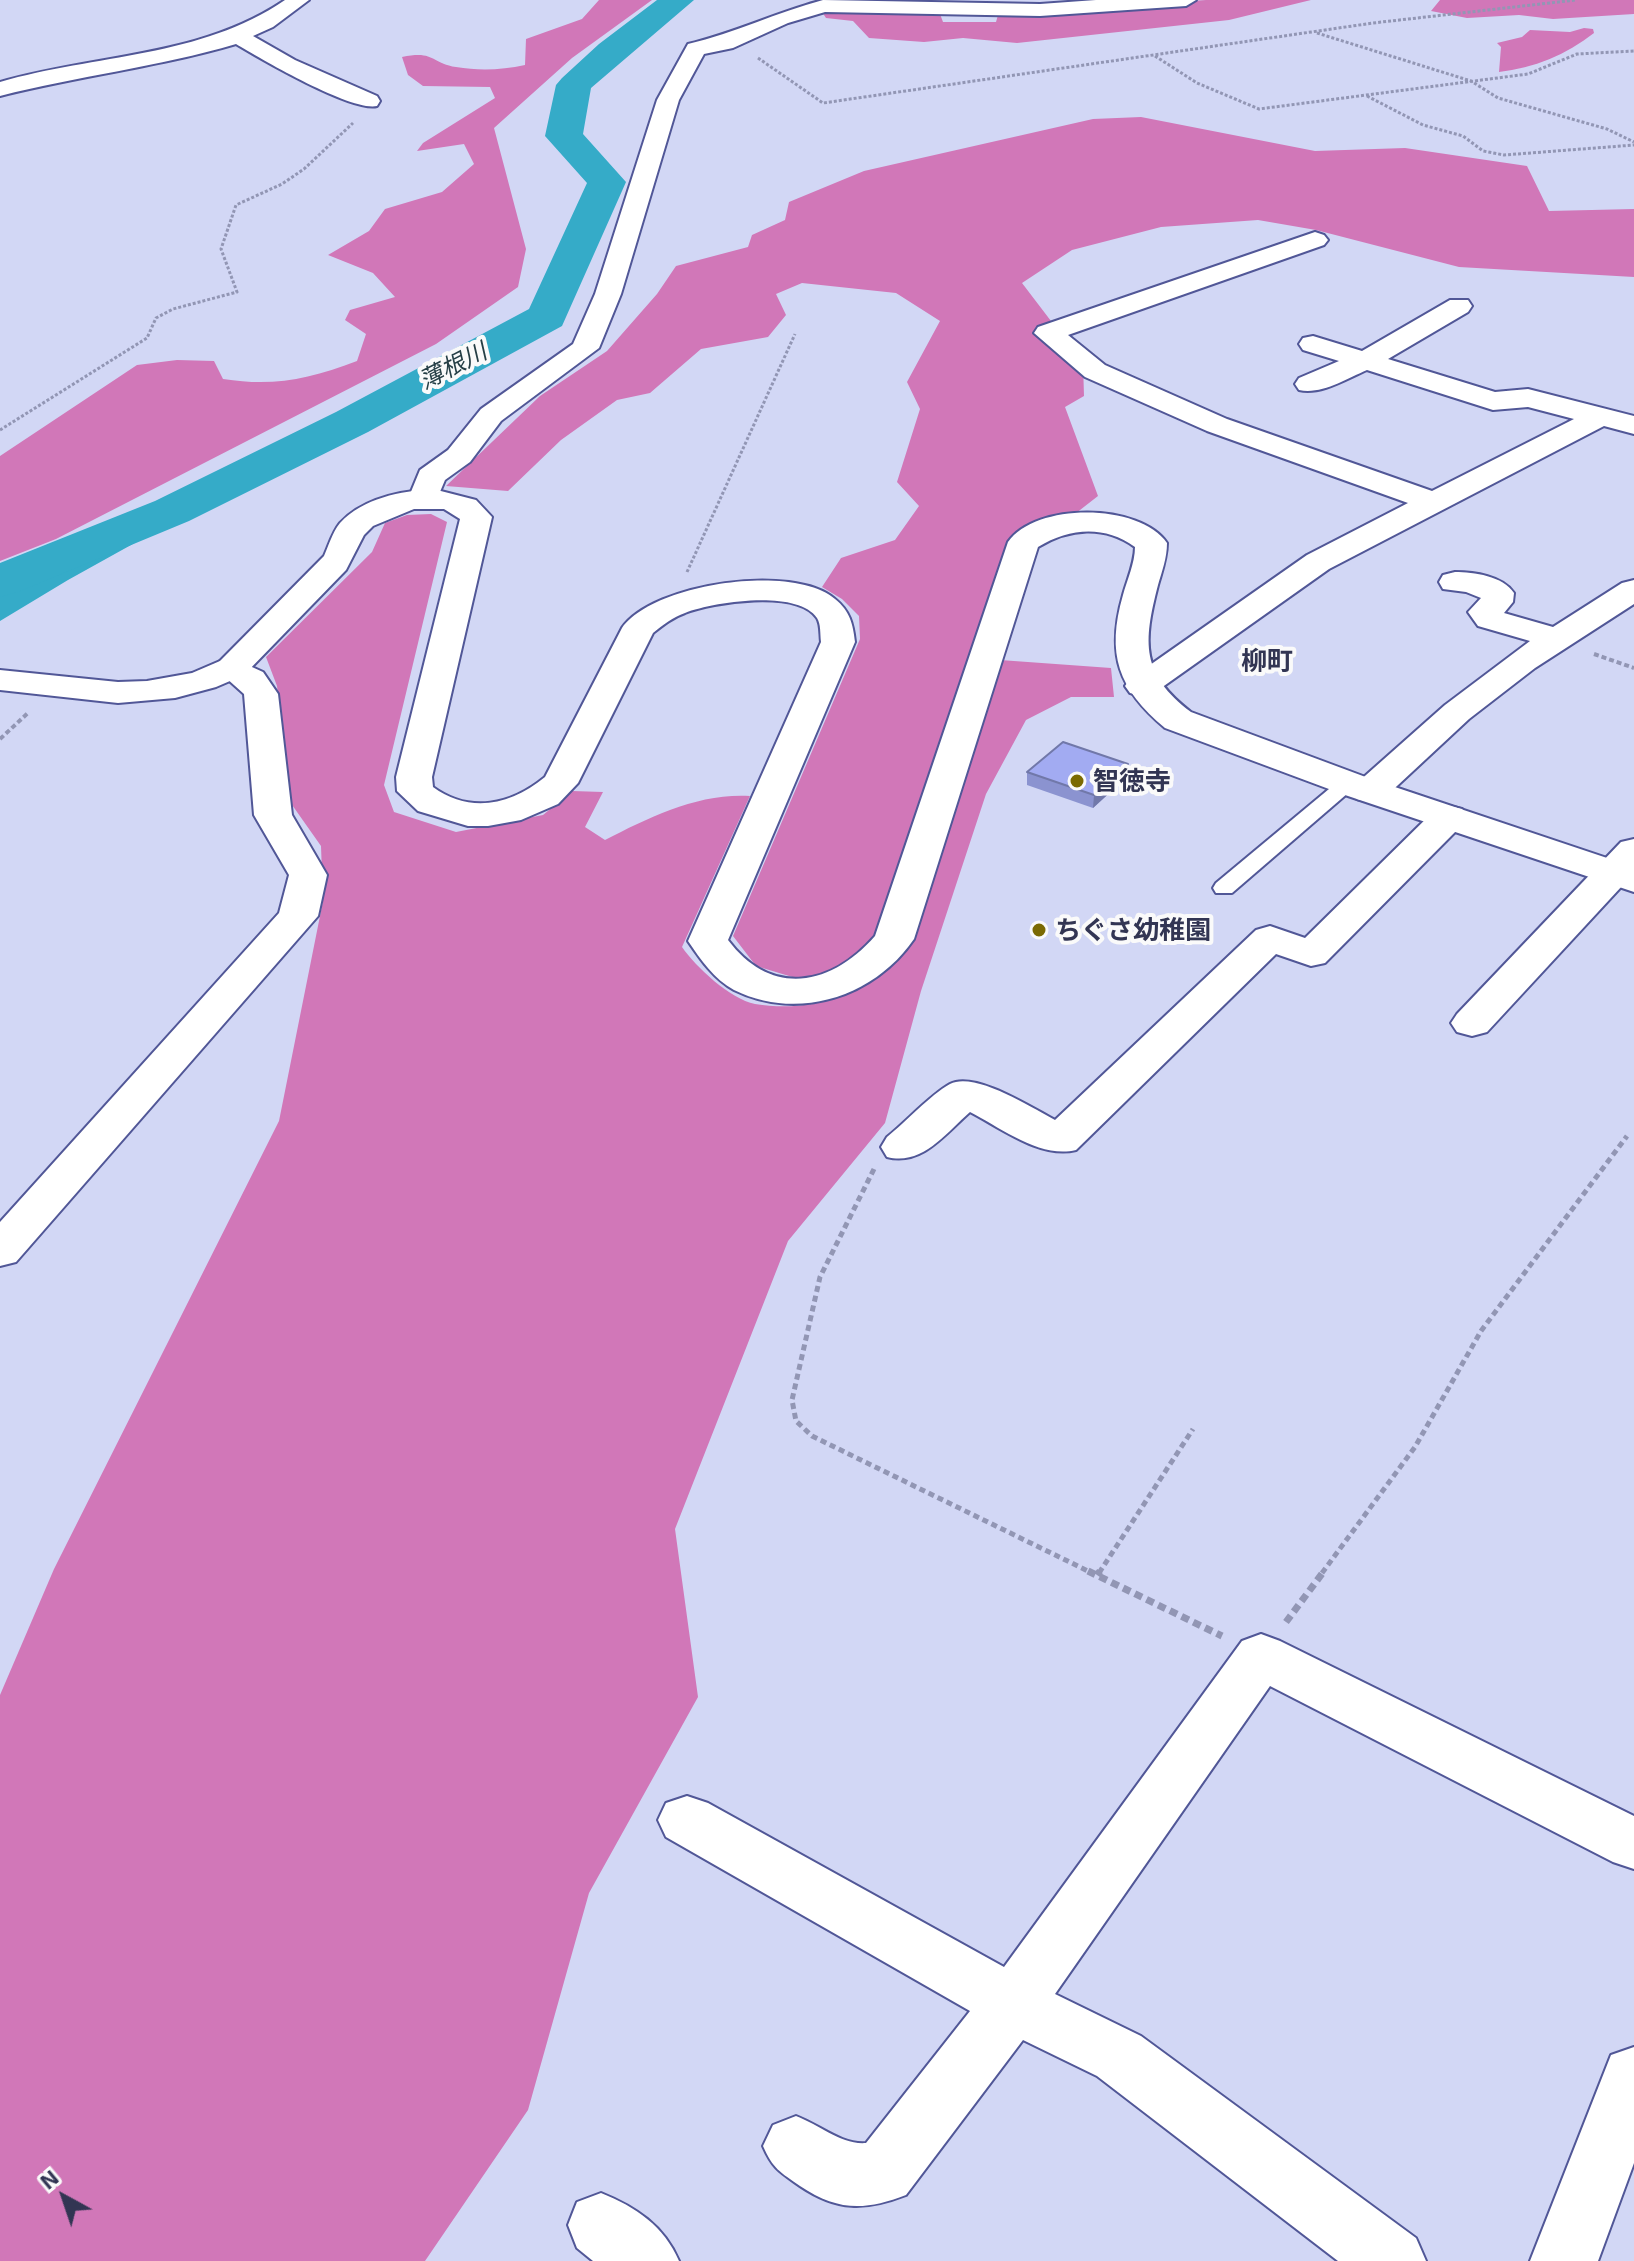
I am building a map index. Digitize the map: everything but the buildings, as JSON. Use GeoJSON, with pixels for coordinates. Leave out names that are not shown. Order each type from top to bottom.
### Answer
{"type":"FeatureCollection","features":[{"type":"Feature","properties":{"kind":"street"},"geometry":{"type":"LineString","coordinates":[[0,89],[203,48],[239,37],[277,19],[299,0]]}},
{"type":"Feature","properties":{"kind":"street"},"geometry":{"type":"LineString","coordinates":[[423,499],[431,476],[459,456],[491,415],[585,348],[608,294],[668,100],[696,49],[725,43],[781,19],[824,6],[1040,10],[1186,0]]}},
{"type":"Feature","properties":{"kind":"street"},"geometry":{"type":"LineString","coordinates":[[239,37],[287,65],[369,101]]}},
{"type":"Feature","properties":{"kind":"street"},"geometry":{"type":"LineString","coordinates":[[1315,240],[1048,333],[1095,371],[1217,425],[1436,503]]}},
{"type":"Feature","properties":{"kind":"street"},"geometry":{"type":"LineString","coordinates":[[1236,242],[1278,254]]}},
{"type":"Feature","properties":{"kind":"street"},"geometry":{"type":"LineString","coordinates":[[1459,306],[1364,361],[1318,380],[1545,446]]}},
{"type":"Feature","properties":{"kind":"street"},"geometry":{"type":"LineString","coordinates":[[1313,344],[1493,401],[1528,398],[1634,425]]}},
{"type":"Feature","properties":{"kind":"street"},"geometry":{"type":"LineString","coordinates":[[1142,686],[1318,562],[1602,416]]}},
{"type":"Feature","properties":{"kind":"street"},"geometry":{"type":"LineString","coordinates":[[0,680],[132,695],[186,687],[232,668],[343,555],[351,530],[360,521],[386,506],[423,499],[452,501],[466,507],[476,517],[414,777],[415,791],[429,803],[450,813],[500,814],[527,807],[548,795],[560,783],[639,628],[652,616],[683,602],[752,590],[807,597],[825,606],[840,629],[838,642],[708,941],[718,960],[739,976],[767,988],[792,992],[828,989],[855,978],[881,959],[894,939],[1024,542],[1054,526],[1097,521],[1139,533],[1151,543],[1151,554],[1131,624],[1131,656],[1142,686],[1162,710],[1178,720],[1359,787],[1449,817],[1627,868],[1472,1023]]}},
{"type":"Feature","properties":{"kind":"street"},"geometry":{"type":"LineString","coordinates":[[1455,582],[1471,582],[1498,593],[1497,602],[1485,612],[1490,619],[1558,639]]}},
{"type":"Feature","properties":{"kind":"street"},"geometry":{"type":"LineString","coordinates":[[1359,787],[1558,639],[1634,590]]}},
{"type":"Feature","properties":{"kind":"street"},"geometry":{"type":"LineString","coordinates":[[0,1251],[298,916],[308,875],[273,815],[261,694],[251,679],[232,668]]}},
{"type":"Feature","properties":{"kind":"street"},"geometry":{"type":"LineString","coordinates":[[903,1147],[966,1093],[1060,1140],[1270,938],[1311,954],[1449,817]]}},
{"type":"Feature","properties":{"kind":"street"},"geometry":{"type":"LineString","coordinates":[[796,2146],[841,2176],[883,2173],[1013,2004],[1261,1656],[1634,1844]]}},
{"type":"Feature","properties":{"kind":"street"},"geometry":{"type":"LineString","coordinates":[[687,1820],[1013,2004],[1119,2056],[1392,2261]]}},
{"type":"Feature","properties":{"kind":"street"},"geometry":{"type":"LineString","coordinates":[[1564,2261],[1634,2076]]}},
{"type":"Feature","properties":{"kind":"lane"},"geometry":{"type":"LineString","coordinates":[[1224,888],[1359,787]]}},
{"type":"Feature","properties":{"kind":"path"},"geometry":{"type":"LineString","coordinates":[[725,43],[756,56],[823,103],[1373,23],[1576,0]]}},
{"type":"Feature","properties":{"kind":"path"},"geometry":{"type":"LineString","coordinates":[[1316,33],[1471,81],[1498,98],[1607,129],[1634,144]]}},
{"type":"Feature","properties":{"kind":"path"},"geometry":{"type":"LineString","coordinates":[[1153,55],[1197,83],[1259,109],[1528,74],[1577,54],[1634,51]]}},
{"type":"Feature","properties":{"kind":"path"},"geometry":{"type":"LineString","coordinates":[[1366,96],[1423,125],[1463,136],[1483,151],[1504,155],[1634,144]]}},
{"type":"Feature","properties":{"kind":"path"},"geometry":{"type":"LineString","coordinates":[[0,430],[147,338],[156,318],[173,309],[237,292],[221,249],[236,205],[282,184],[304,169],[366,111],[369,101]]}},
{"type":"Feature","properties":{"kind":"path"},"geometry":{"type":"LineString","coordinates":[[683,602],[678,592],[795,334]]}},
{"type":"Feature","properties":{"kind":"path"},"geometry":{"type":"LineString","coordinates":[[903,1147],[876,1165],[820,1277],[792,1400],[796,1421],[812,1436],[1261,1656],[1415,1447],[1481,1331],[1627,1136]]}},
{"type":"Feature","properties":{"kind":"path"},"geometry":{"type":"LineString","coordinates":[[1097,1575],[1193,1429]]}},
{"type":"Feature","properties":{"kind":"shaded area"},"geometry":{"type":"Polygon","coordinates":[[[599,0],[652,0],[572,58],[494,128],[526,249],[518,287],[436,344],[56,539],[0,561],[0,456],[137,365],[177,360],[214,361],[223,379],[275,382],[323,373],[357,361],[366,334],[345,320],[350,310],[395,297],[373,273],[328,255],[369,231],[385,209],[442,192],[474,164],[464,144],[417,151],[423,143],[495,98],[490,87],[423,86],[408,75],[402,57],[427,56],[448,65],[473,69],[525,65],[526,39],[582,19],[599,0]]]}},
{"type":"Feature","properties":{"kind":"shaded area"},"geometry":{"type":"Polygon","coordinates":[[[1206,0],[1311,0],[1229,20],[1017,43],[963,38],[924,42],[869,38],[853,21],[826,18],[822,12],[829,7],[931,12],[940,14],[943,22],[996,22],[998,15],[1050,16],[1121,11],[1121,6],[1206,0]]]}},
{"type":"Feature","properties":{"kind":"shaded area"},"geometry":{"type":"Polygon","coordinates":[[[1440,0],[1634,0],[1634,14],[1553,19],[1519,15],[1467,18],[1431,11],[1440,0]]]}},
{"type":"Feature","properties":{"kind":"shaded area"},"geometry":{"type":"Polygon","coordinates":[[[1593,29],[1594,33],[1561,54],[1537,64],[1499,72],[1501,47],[1497,43],[1522,37],[1530,30],[1570,32],[1593,29]]]}},
{"type":"Feature","properties":{"kind":"shaded area"},"geometry":{"type":"Polygon","coordinates":[[[1141,117],[1315,151],[1405,148],[1527,166],[1549,211],[1634,209],[1634,277],[1459,267],[1316,230],[1258,220],[1161,227],[1072,250],[1022,283],[1083,363],[1084,396],[1065,407],[1098,496],[1071,517],[1030,528],[879,936],[843,968],[799,979],[756,966],[733,936],[860,639],[859,616],[842,599],[822,587],[841,558],[895,540],[919,506],[897,482],[920,409],[907,382],[940,321],[896,293],[802,283],[776,294],[786,315],[768,337],[701,349],[650,393],[617,400],[561,440],[508,491],[446,486],[540,396],[607,351],[657,294],[676,266],[748,247],[752,235],[785,220],[789,202],[864,171],[1093,119],[1141,117]]]}},
{"type":"Feature","properties":{"kind":"shaded area"},"geometry":{"type":"Polygon","coordinates":[[[431,514],[447,522],[384,785],[394,812],[456,832],[543,815],[572,791],[603,792],[585,827],[605,840],[675,808],[712,798],[750,796],[682,947],[714,981],[735,996],[755,1004],[795,1006],[833,999],[867,983],[899,959],[1000,660],[1111,668],[1114,697],[1071,697],[1026,720],[986,794],[921,991],[885,1123],[788,1241],[675,1529],[698,1697],[589,1893],[528,2110],[425,2261],[0,2261],[0,1695],[54,1569],[279,1121],[323,901],[321,846],[290,802],[277,686],[266,657],[372,552],[385,523],[407,515],[431,514]]]}},
{"type":"Feature","properties":{"kind":"water"},"geometry":{"type":"Polygon","coordinates":[[[224,473],[230,490],[0,621],[0,572],[127,521],[224,473]]]}},
{"type":"Feature","properties":{"kind":"waterway","name":"薄根川"},"geometry":{"type":"LineString","coordinates":[[0,581],[172,511],[352,422],[547,317],[607,182],[564,136],[574,85],[611,51],[678,0]]}},
{"type":"Feature","properties":{"kind":"place","name":"智徳寺"},"geometry":{"type":"Point","coordinates":[1077,781]}},
{"type":"Feature","properties":{"kind":"place","name":"ちぐさ幼稚園"},"geometry":{"type":"Point","coordinates":[1039,930]}},
{"type":"Feature","properties":{"kind":"district","name":"柳町"},"geometry":{"type":"Point","coordinates":[1267,661]}}]}
